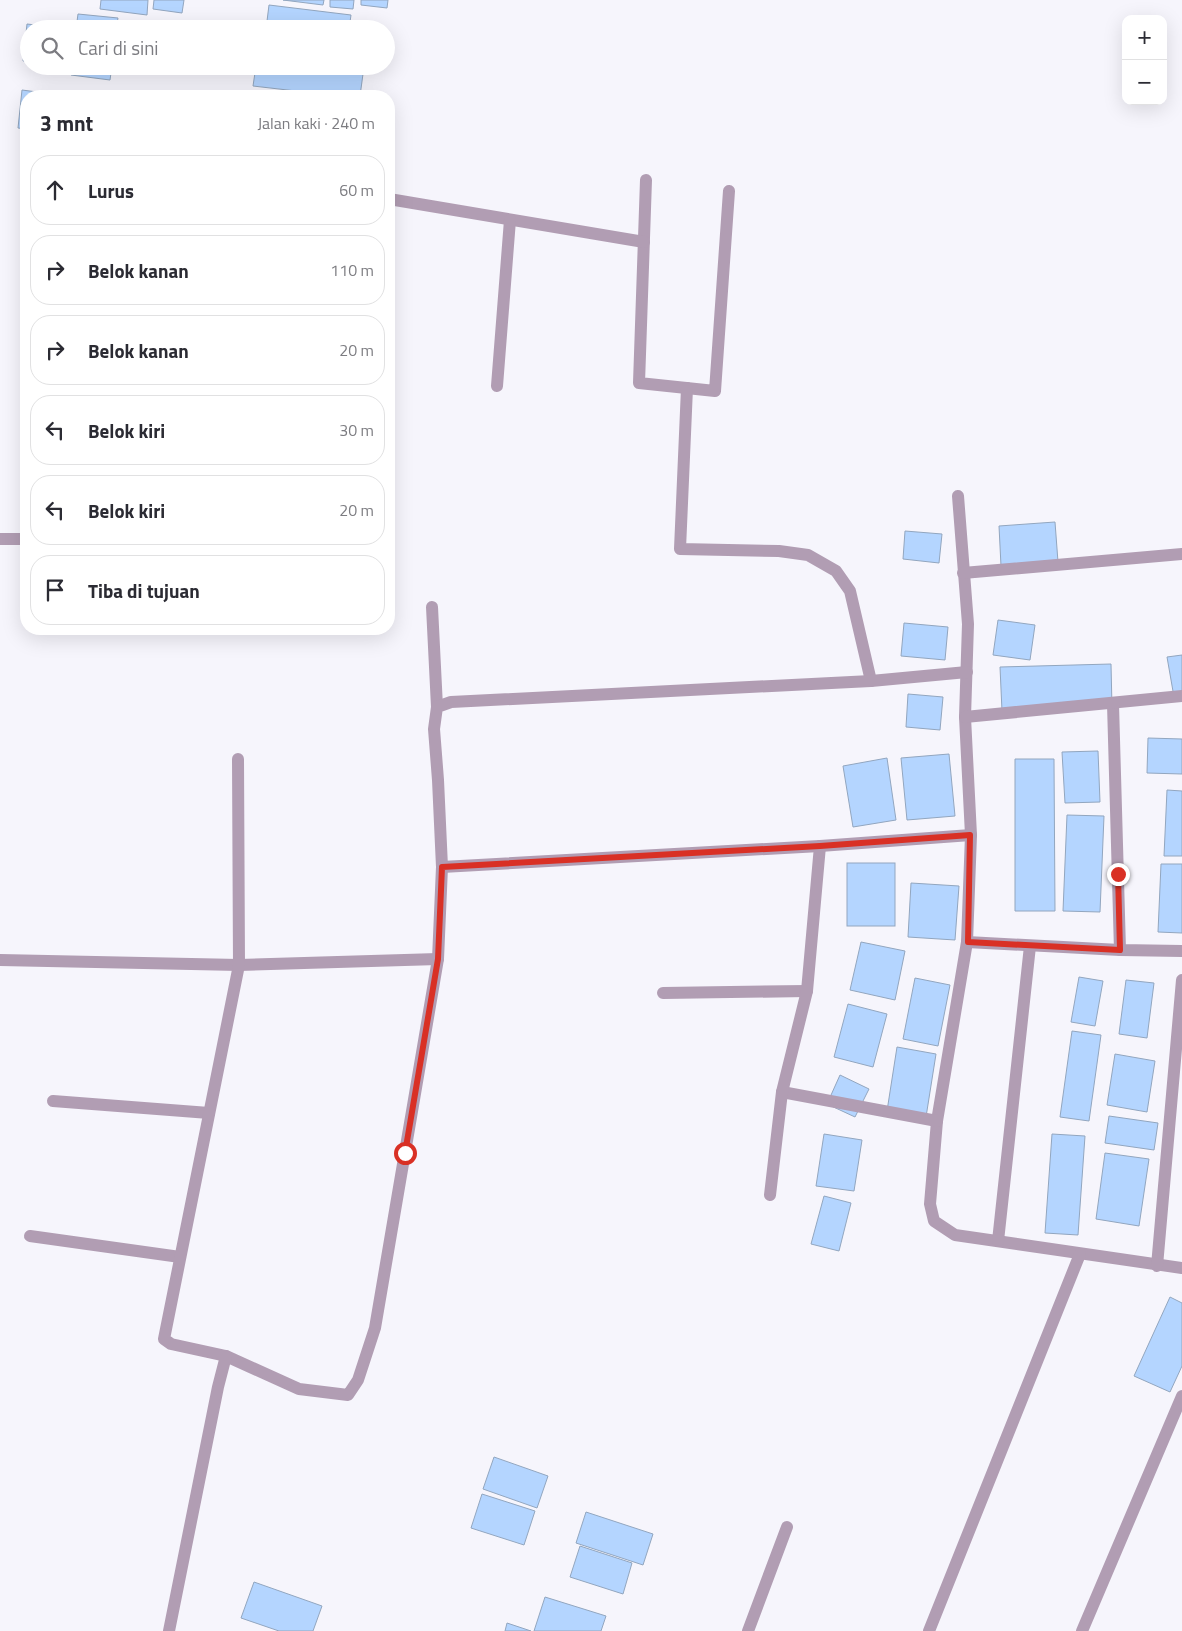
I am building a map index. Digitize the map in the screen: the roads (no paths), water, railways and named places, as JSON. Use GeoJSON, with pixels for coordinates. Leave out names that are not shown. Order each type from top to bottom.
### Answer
{"type":"FeatureCollection","features":[{"type":"Feature","properties":{"kind":"street"},"geometry":{"type":"LineString","coordinates":[[646,180],[638,383],[715,390],[729,191]]}},
{"type":"Feature","properties":{"kind":"street"},"geometry":{"type":"LineString","coordinates":[[395,200],[644,242]]}},
{"type":"Feature","properties":{"kind":"street"},"geometry":{"type":"LineString","coordinates":[[497,386],[510,220]]}},
{"type":"Feature","properties":{"kind":"street"},"geometry":{"type":"LineString","coordinates":[[687,388],[680,549],[779,551],[808,555],[836,571],[850,591],[871,681]]}},
{"type":"Feature","properties":{"kind":"street"},"geometry":{"type":"LineString","coordinates":[[958,496],[968,624],[965,717],[970,835],[968,942],[937,1121],[930,1204],[934,1221],[955,1235],[1157,1266],[1182,1268]]}},
{"type":"Feature","properties":{"kind":"street"},"geometry":{"type":"LineString","coordinates":[[0,539],[20,539]]}},
{"type":"Feature","properties":{"kind":"street"},"geometry":{"type":"LineString","coordinates":[[963,573],[1182,554]]}},
{"type":"Feature","properties":{"kind":"street"},"geometry":{"type":"LineString","coordinates":[[238,759],[239,966],[164,1339],[172,1344],[226,1356],[299,1389],[348,1395],[358,1380],[375,1328],[438,959],[442,867],[434,729],[437,707],[432,607]]}},
{"type":"Feature","properties":{"kind":"street"},"geometry":{"type":"LineString","coordinates":[[437,707],[451,702],[871,681],[967,672]]}},
{"type":"Feature","properties":{"kind":"street"},"geometry":{"type":"LineString","coordinates":[[965,717],[1182,696]]}},
{"type":"Feature","properties":{"kind":"street"},"geometry":{"type":"LineString","coordinates":[[1113,704],[1120,950]]}},
{"type":"Feature","properties":{"kind":"street"},"geometry":{"type":"LineString","coordinates":[[442,867],[820,846],[970,835]]}},
{"type":"Feature","properties":{"kind":"street"},"geometry":{"type":"LineString","coordinates":[[770,1195],[782,1092],[806,991],[820,846]]}},
{"type":"Feature","properties":{"kind":"street"},"geometry":{"type":"LineString","coordinates":[[968,942],[1120,950],[1182,951]]}},
{"type":"Feature","properties":{"kind":"street"},"geometry":{"type":"LineString","coordinates":[[998,1241],[1030,946]]}},
{"type":"Feature","properties":{"kind":"street"},"geometry":{"type":"LineString","coordinates":[[0,960],[239,966],[438,959]]}},
{"type":"Feature","properties":{"kind":"street"},"geometry":{"type":"LineString","coordinates":[[1157,1266],[1182,980]]}},
{"type":"Feature","properties":{"kind":"street"},"geometry":{"type":"LineString","coordinates":[[663,993],[806,991]]}},
{"type":"Feature","properties":{"kind":"street"},"geometry":{"type":"LineString","coordinates":[[782,1092],[937,1121]]}},
{"type":"Feature","properties":{"kind":"street"},"geometry":{"type":"LineString","coordinates":[[53,1101],[209,1113]]}},
{"type":"Feature","properties":{"kind":"street"},"geometry":{"type":"LineString","coordinates":[[30,1236],[180,1257]]}},
{"type":"Feature","properties":{"kind":"street"},"geometry":{"type":"LineString","coordinates":[[929,1631],[1080,1254]]}},
{"type":"Feature","properties":{"kind":"street"},"geometry":{"type":"LineString","coordinates":[[170,1631],[218,1387],[226,1356]]}},
{"type":"Feature","properties":{"kind":"street"},"geometry":{"type":"LineString","coordinates":[[1082,1631],[1182,1396]]}},
{"type":"Feature","properties":{"kind":"street"},"geometry":{"type":"LineString","coordinates":[[748,1631],[787,1527]]}}]}
